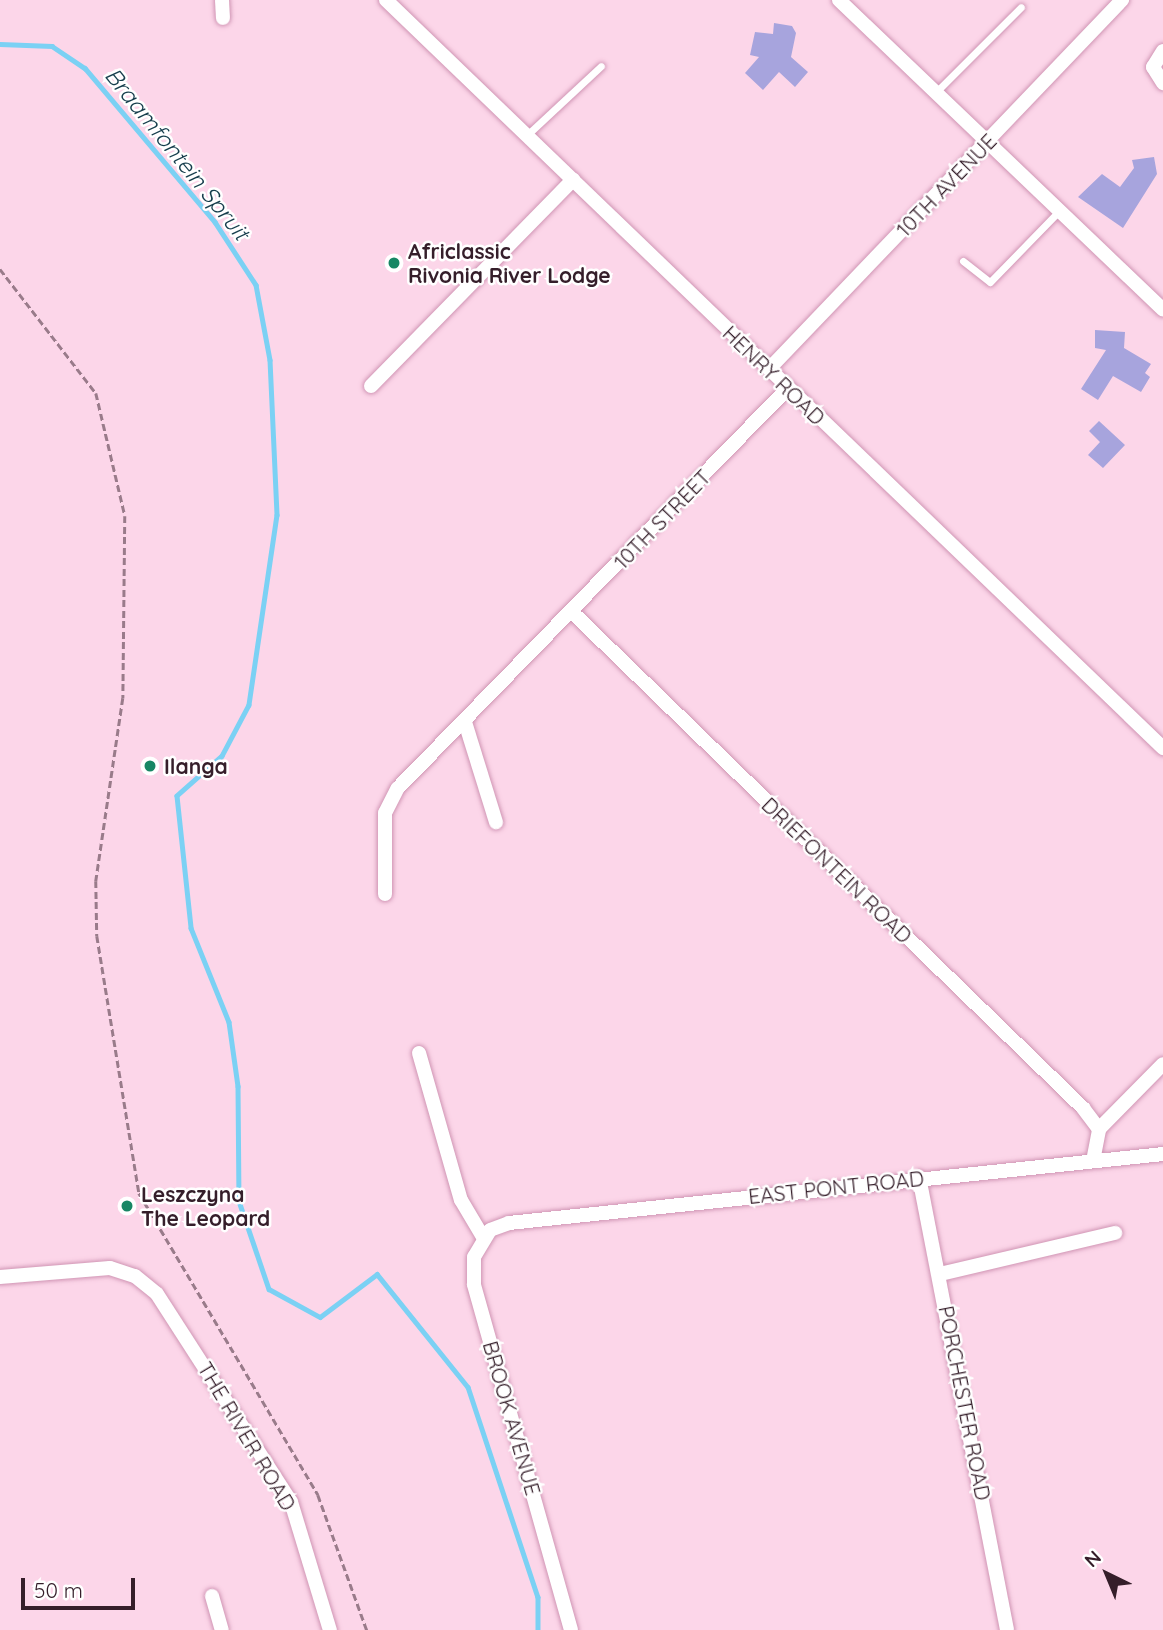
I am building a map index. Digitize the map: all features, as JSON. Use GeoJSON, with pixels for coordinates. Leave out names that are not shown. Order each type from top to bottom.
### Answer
{"type":"FeatureCollection","features":[{"type":"Feature","properties":{"kind":"street"},"geometry":{"type":"LineString","coordinates":[[222,0],[223,18]]}},
{"type":"Feature","properties":{"kind":"street","name":"HENRY ROAD"},"geometry":{"type":"LineString","coordinates":[[386,0],[1163,748]]}},
{"type":"Feature","properties":{"kind":"street"},"geometry":{"type":"LineString","coordinates":[[839,0],[1163,310]]}},
{"type":"Feature","properties":{"kind":"street","name":"10TH AVENUE"},"geometry":{"type":"LineString","coordinates":[[769,369],[1122,0]]}},
{"type":"Feature","properties":{"kind":"street"},"geometry":{"type":"LineString","coordinates":[[1163,51],[1153,67],[1163,83]]}},
{"type":"Feature","properties":{"kind":"street"},"geometry":{"type":"LineString","coordinates":[[371,386],[573,180]]}},
{"type":"Feature","properties":{"kind":"street","name":"10TH STREET"},"geometry":{"type":"LineString","coordinates":[[385,894],[384,831],[389,800],[537,651],[788,388]]}},
{"type":"Feature","properties":{"kind":"street","name":"DRIEFONTEIN ROAD"},"geometry":{"type":"LineString","coordinates":[[573,613],[1083,1108],[1099,1129]]}},
{"type":"Feature","properties":{"kind":"street"},"geometry":{"type":"LineString","coordinates":[[465,722],[496,822]]}},
{"type":"Feature","properties":{"kind":"street"},"geometry":{"type":"LineString","coordinates":[[419,1053],[461,1200],[483,1237]]}},
{"type":"Feature","properties":{"kind":"street"},"geometry":{"type":"LineString","coordinates":[[1093,1161],[1099,1129],[1163,1064]]}},
{"type":"Feature","properties":{"kind":"street","name":"EAST PONT ROAD"},"geometry":{"type":"LineString","coordinates":[[483,1237],[509,1223],[919,1177],[1163,1154]]}},
{"type":"Feature","properties":{"kind":"street","name":"PORCHESTER ROAD"},"geometry":{"type":"LineString","coordinates":[[919,1177],[940,1274],[1007,1630]]}},
{"type":"Feature","properties":{"kind":"street"},"geometry":{"type":"LineString","coordinates":[[940,1274],[1115,1233]]}},
{"type":"Feature","properties":{"kind":"street","name":"BROOK AVENUE"},"geometry":{"type":"LineString","coordinates":[[483,1237],[474,1257],[474,1284],[571,1630]]}},
{"type":"Feature","properties":{"kind":"street","name":"THE RIVER ROAD"},"geometry":{"type":"LineString","coordinates":[[0,1277],[120,1270],[145,1283],[169,1310],[278,1479],[300,1524],[327,1629]]}},
{"type":"Feature","properties":{"kind":"street"},"geometry":{"type":"LineString","coordinates":[[212,1596],[222,1630]]}},
{"type":"Feature","properties":{"kind":"lane"},"geometry":{"type":"LineString","coordinates":[[935,93],[1021,7]]}},
{"type":"Feature","properties":{"kind":"lane"},"geometry":{"type":"LineString","coordinates":[[527,136],[601,66]]}},
{"type":"Feature","properties":{"kind":"lane"},"geometry":{"type":"LineString","coordinates":[[963,261],[990,282],[1059,210]]}},
{"type":"Feature","properties":{"kind":"path"},"geometry":{"type":"LineString","coordinates":[[0,269],[96,393],[125,516],[123,698],[96,881],[97,936],[139,1193],[318,1495],[367,1630]]}},
{"type":"Feature","properties":{"kind":"building"},"geometry":{"type":"Polygon","coordinates":[[[774,23],[792,26],[796,33],[791,57],[808,72],[795,87],[779,72],[763,90],[745,73],[759,57],[750,55],[755,32],[773,34],[774,23]]]}},
{"type":"Feature","properties":{"kind":"building"},"geometry":{"type":"Polygon","coordinates":[[[1154,157],[1157,174],[1123,228],[1078,197],[1102,174],[1120,187],[1134,168],[1132,160],[1154,157]]]}},
{"type":"Feature","properties":{"kind":"building"},"geometry":{"type":"Polygon","coordinates":[[[1095,330],[1125,332],[1124,348],[1151,364],[1145,373],[1150,377],[1141,392],[1113,376],[1098,400],[1081,389],[1106,350],[1095,348],[1095,330]]]}},
{"type":"Feature","properties":{"kind":"building"},"geometry":{"type":"Polygon","coordinates":[[[1099,421],[1125,445],[1103,468],[1088,455],[1100,442],[1089,431],[1099,421]]]}},
{"type":"Feature","properties":{"kind":"waterway","name":"Braamfontein Spruit"},"geometry":{"type":"LineString","coordinates":[[0,44],[52,46],[85,68],[215,222],[256,285],[270,360],[277,515],[249,705],[222,756],[177,796],[191,928],[229,1022],[238,1086],[239,1201],[269,1289],[320,1317],[377,1274],[468,1387],[538,1597],[538,1630]]}},
{"type":"Feature","properties":{"kind":"place","name":"Africlassic Rivonia River Lodge"},"geometry":{"type":"Point","coordinates":[394,263]}},
{"type":"Feature","properties":{"kind":"place","name":"Ilanga"},"geometry":{"type":"Point","coordinates":[150,766]}},
{"type":"Feature","properties":{"kind":"place","name":"Leszczyna The Leopard"},"geometry":{"type":"Point","coordinates":[127,1206]}}]}
